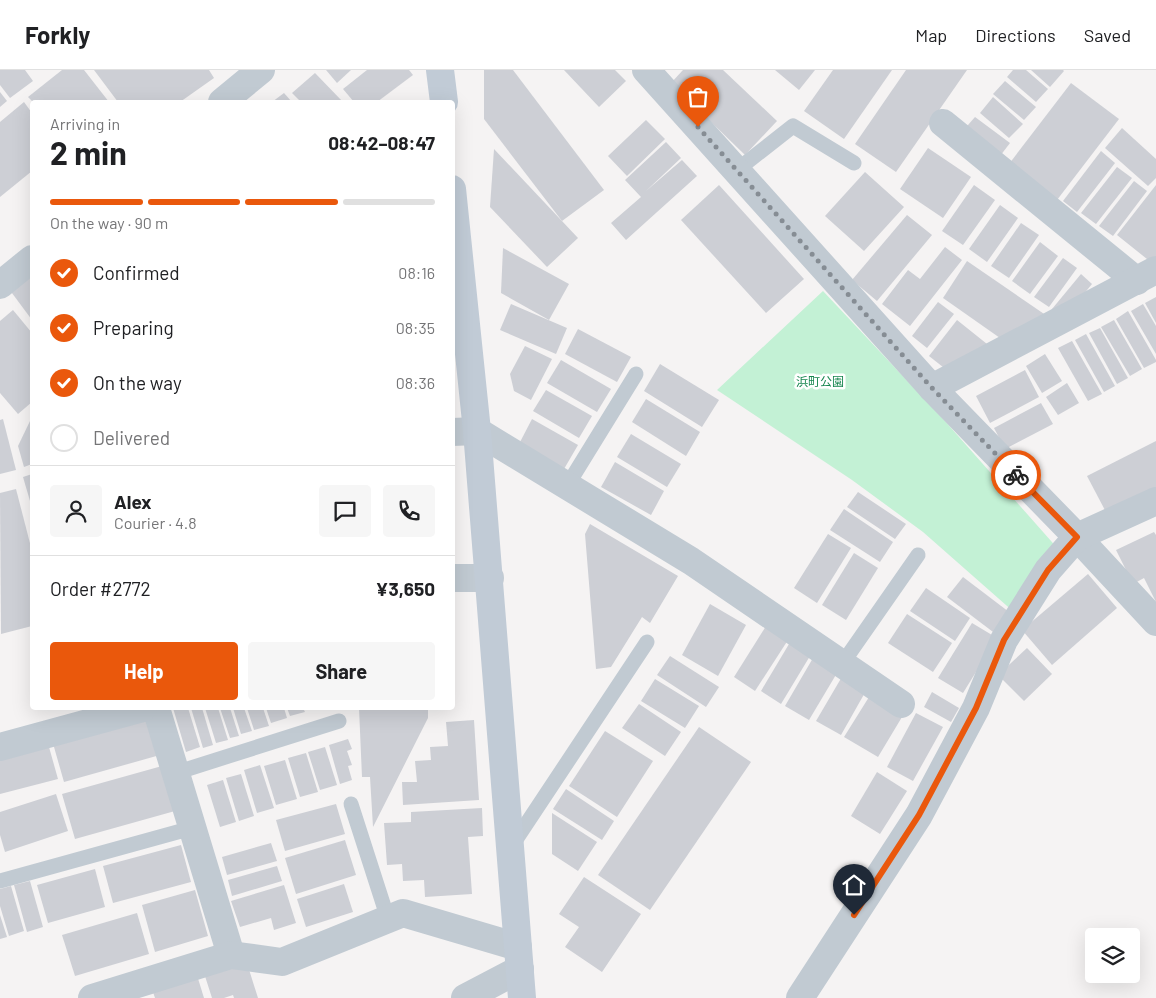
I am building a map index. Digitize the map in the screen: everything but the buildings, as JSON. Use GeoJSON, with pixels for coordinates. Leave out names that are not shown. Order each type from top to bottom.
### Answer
{"type":"FeatureCollection","features":[{"type":"Feature","properties":{"kind":"street"},"geometry":{"type":"LineString","coordinates":[[224,100],[261,70]]}},
{"type":"Feature","properties":{"kind":"street"},"geometry":{"type":"LineString","coordinates":[[440,70],[444,100]]}},
{"type":"Feature","properties":{"kind":"street"},"geometry":{"type":"LineString","coordinates":[[646,70],[932,388],[1077,537],[1156,622]]}},
{"type":"Feature","properties":{"kind":"street"},"geometry":{"type":"LineString","coordinates":[[932,388],[1146,275],[943,123]]}},
{"type":"Feature","properties":{"kind":"street"},"geometry":{"type":"LineString","coordinates":[[455,245],[465,432],[490,578],[522,998]]}},
{"type":"Feature","properties":{"kind":"street"},"geometry":{"type":"LineString","coordinates":[[0,286],[30,261]]}},
{"type":"Feature","properties":{"kind":"street"},"geometry":{"type":"LineString","coordinates":[[465,432],[568,486],[691,561],[901,704]]}},
{"type":"Feature","properties":{"kind":"street"},"geometry":{"type":"LineString","coordinates":[[800,998],[919,815],[976,708],[1004,640],[1048,570],[1077,537],[1156,501]]}},
{"type":"Feature","properties":{"kind":"street"},"geometry":{"type":"LineString","coordinates":[[455,578],[490,578]]}},
{"type":"Feature","properties":{"kind":"street"},"geometry":{"type":"LineString","coordinates":[[0,746],[135,710]]}},
{"type":"Feature","properties":{"kind":"street"},"geometry":{"type":"LineString","coordinates":[[157,710],[231,955]]}},
{"type":"Feature","properties":{"kind":"street"},"geometry":{"type":"LineString","coordinates":[[92,998],[231,955],[282,962],[403,913],[519,958]]}},
{"type":"Feature","properties":{"kind":"street"},"geometry":{"type":"LineString","coordinates":[[465,998],[519,958]]}},
{"type":"Feature","properties":{"kind":"lane"},"geometry":{"type":"LineString","coordinates":[[737,170],[793,126],[854,163]]}},
{"type":"Feature","properties":{"kind":"lane"},"geometry":{"type":"LineString","coordinates":[[568,486],[636,374]]}},
{"type":"Feature","properties":{"kind":"lane"},"geometry":{"type":"LineString","coordinates":[[842,664],[918,555]]}},
{"type":"Feature","properties":{"kind":"lane"},"geometry":{"type":"LineString","coordinates":[[511,848],[647,642]]}},
{"type":"Feature","properties":{"kind":"lane"},"geometry":{"type":"LineString","coordinates":[[175,773],[339,721]]}},
{"type":"Feature","properties":{"kind":"lane"},"geometry":{"type":"LineString","coordinates":[[351,804],[388,919]]}},
{"type":"Feature","properties":{"kind":"lane"},"geometry":{"type":"LineString","coordinates":[[0,881],[192,828]]}},
{"type":"Feature","properties":{"kind":"green space","name":"浜町公園"},"geometry":{"type":"Polygon","coordinates":[[[823,291],[944,420],[1059,550],[1015,613],[923,532],[852,480],[717,390],[823,291]]]}},
{"type":"Feature","properties":{"kind":"way so far"},"geometry":{"type":"LineString","coordinates":[[698,127],[932,388],[1016,475]]}},
{"type":"Feature","properties":{"kind":"route"},"geometry":{"type":"LineString","coordinates":[[854,915],[919,815],[976,708],[1004,640],[1048,570],[1077,537],[1016,475]]}}]}
